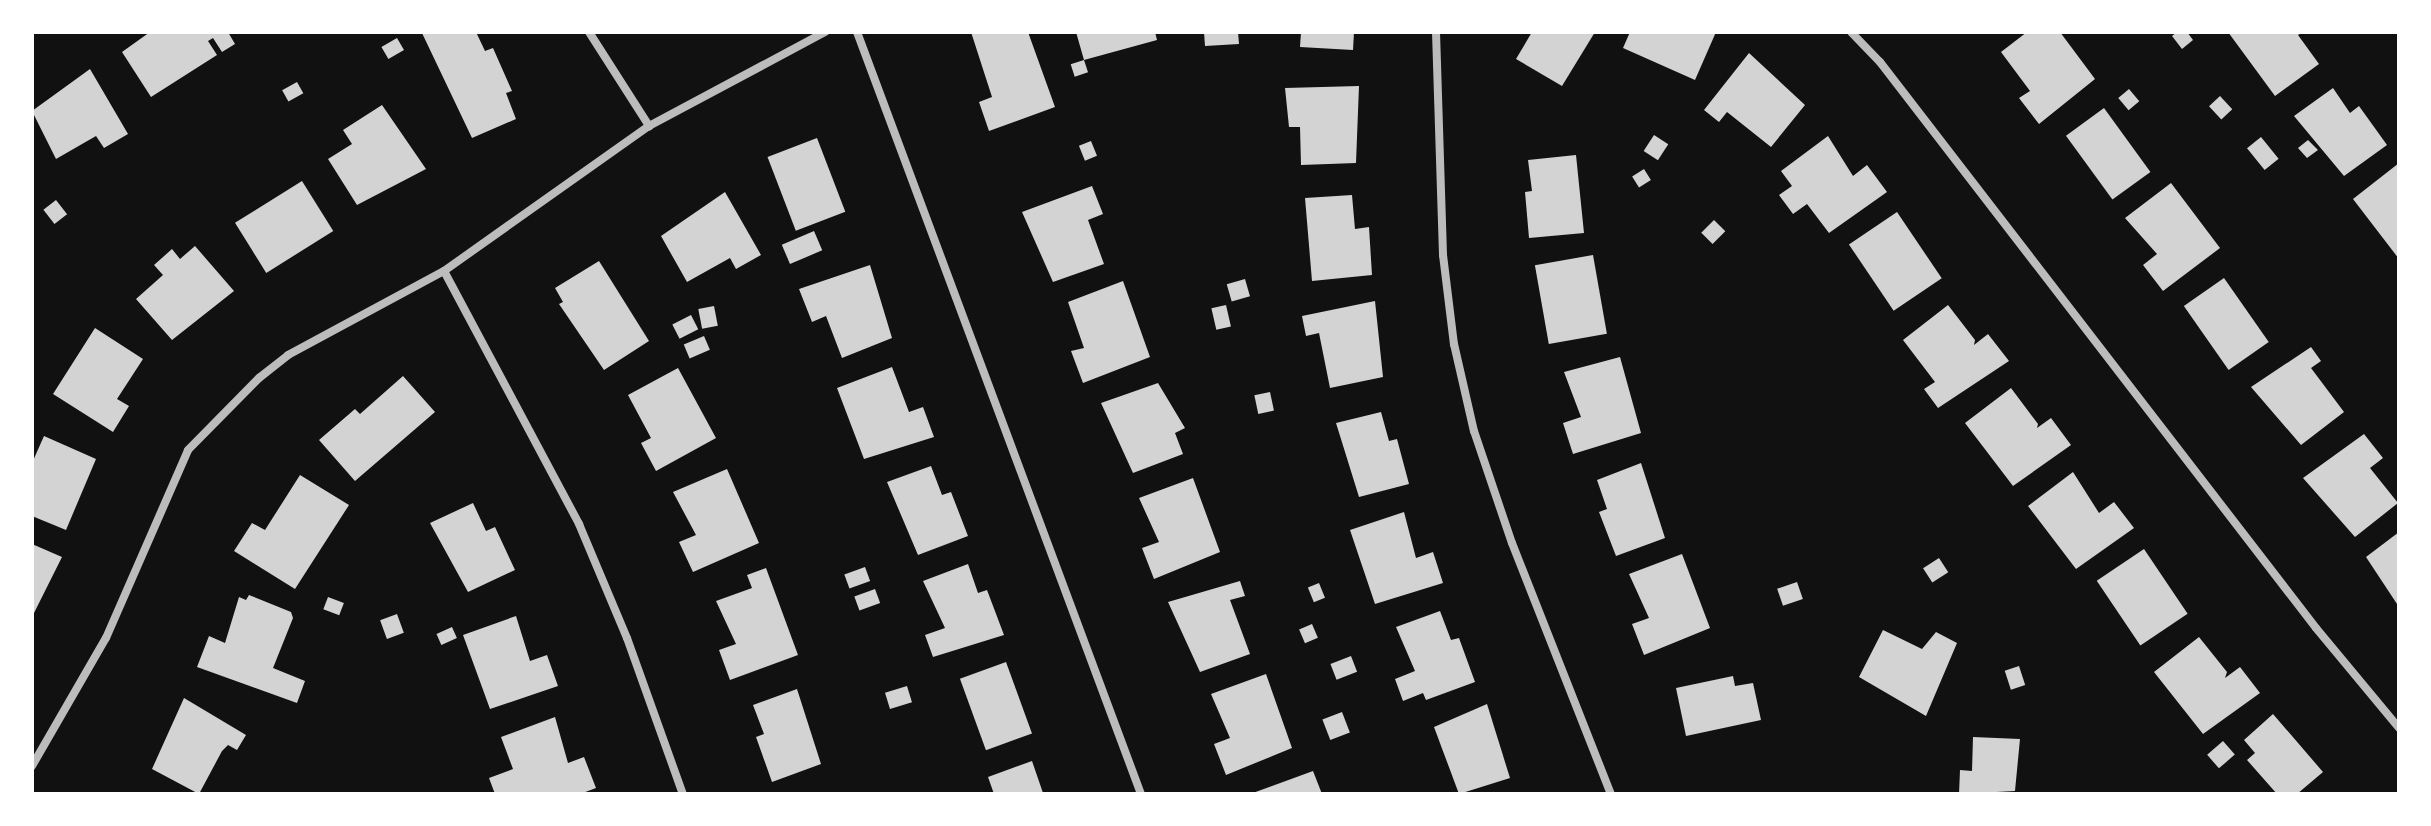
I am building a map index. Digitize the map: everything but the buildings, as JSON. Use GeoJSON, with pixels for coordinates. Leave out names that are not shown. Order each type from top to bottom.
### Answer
{"type":"FeatureCollection","features":[{"type":"Feature","properties":{"kind":"street"},"geometry":{"type":"LineString","coordinates":[[589,32],[649,126]]}},
{"type":"Feature","properties":{"kind":"street"},"geometry":{"type":"LineString","coordinates":[[32,766],[106,638],[169,485],[195,441],[288,355],[444,271],[649,126],[825,32]]}},
{"type":"Feature","properties":{"kind":"street"},"geometry":{"type":"LineString","coordinates":[[857,32],[1141,794]]}},
{"type":"Feature","properties":{"kind":"street"},"geometry":{"type":"LineString","coordinates":[[1436,32],[1443,255],[1461,373],[1512,543],[1611,794]]}},
{"type":"Feature","properties":{"kind":"street"},"geometry":{"type":"LineString","coordinates":[[1851,32],[1880,62],[2297,604],[2399,728]]}},
{"type":"Feature","properties":{"kind":"street"},"geometry":{"type":"LineString","coordinates":[[444,271],[579,524],[627,638],[683,794]]}}]}
